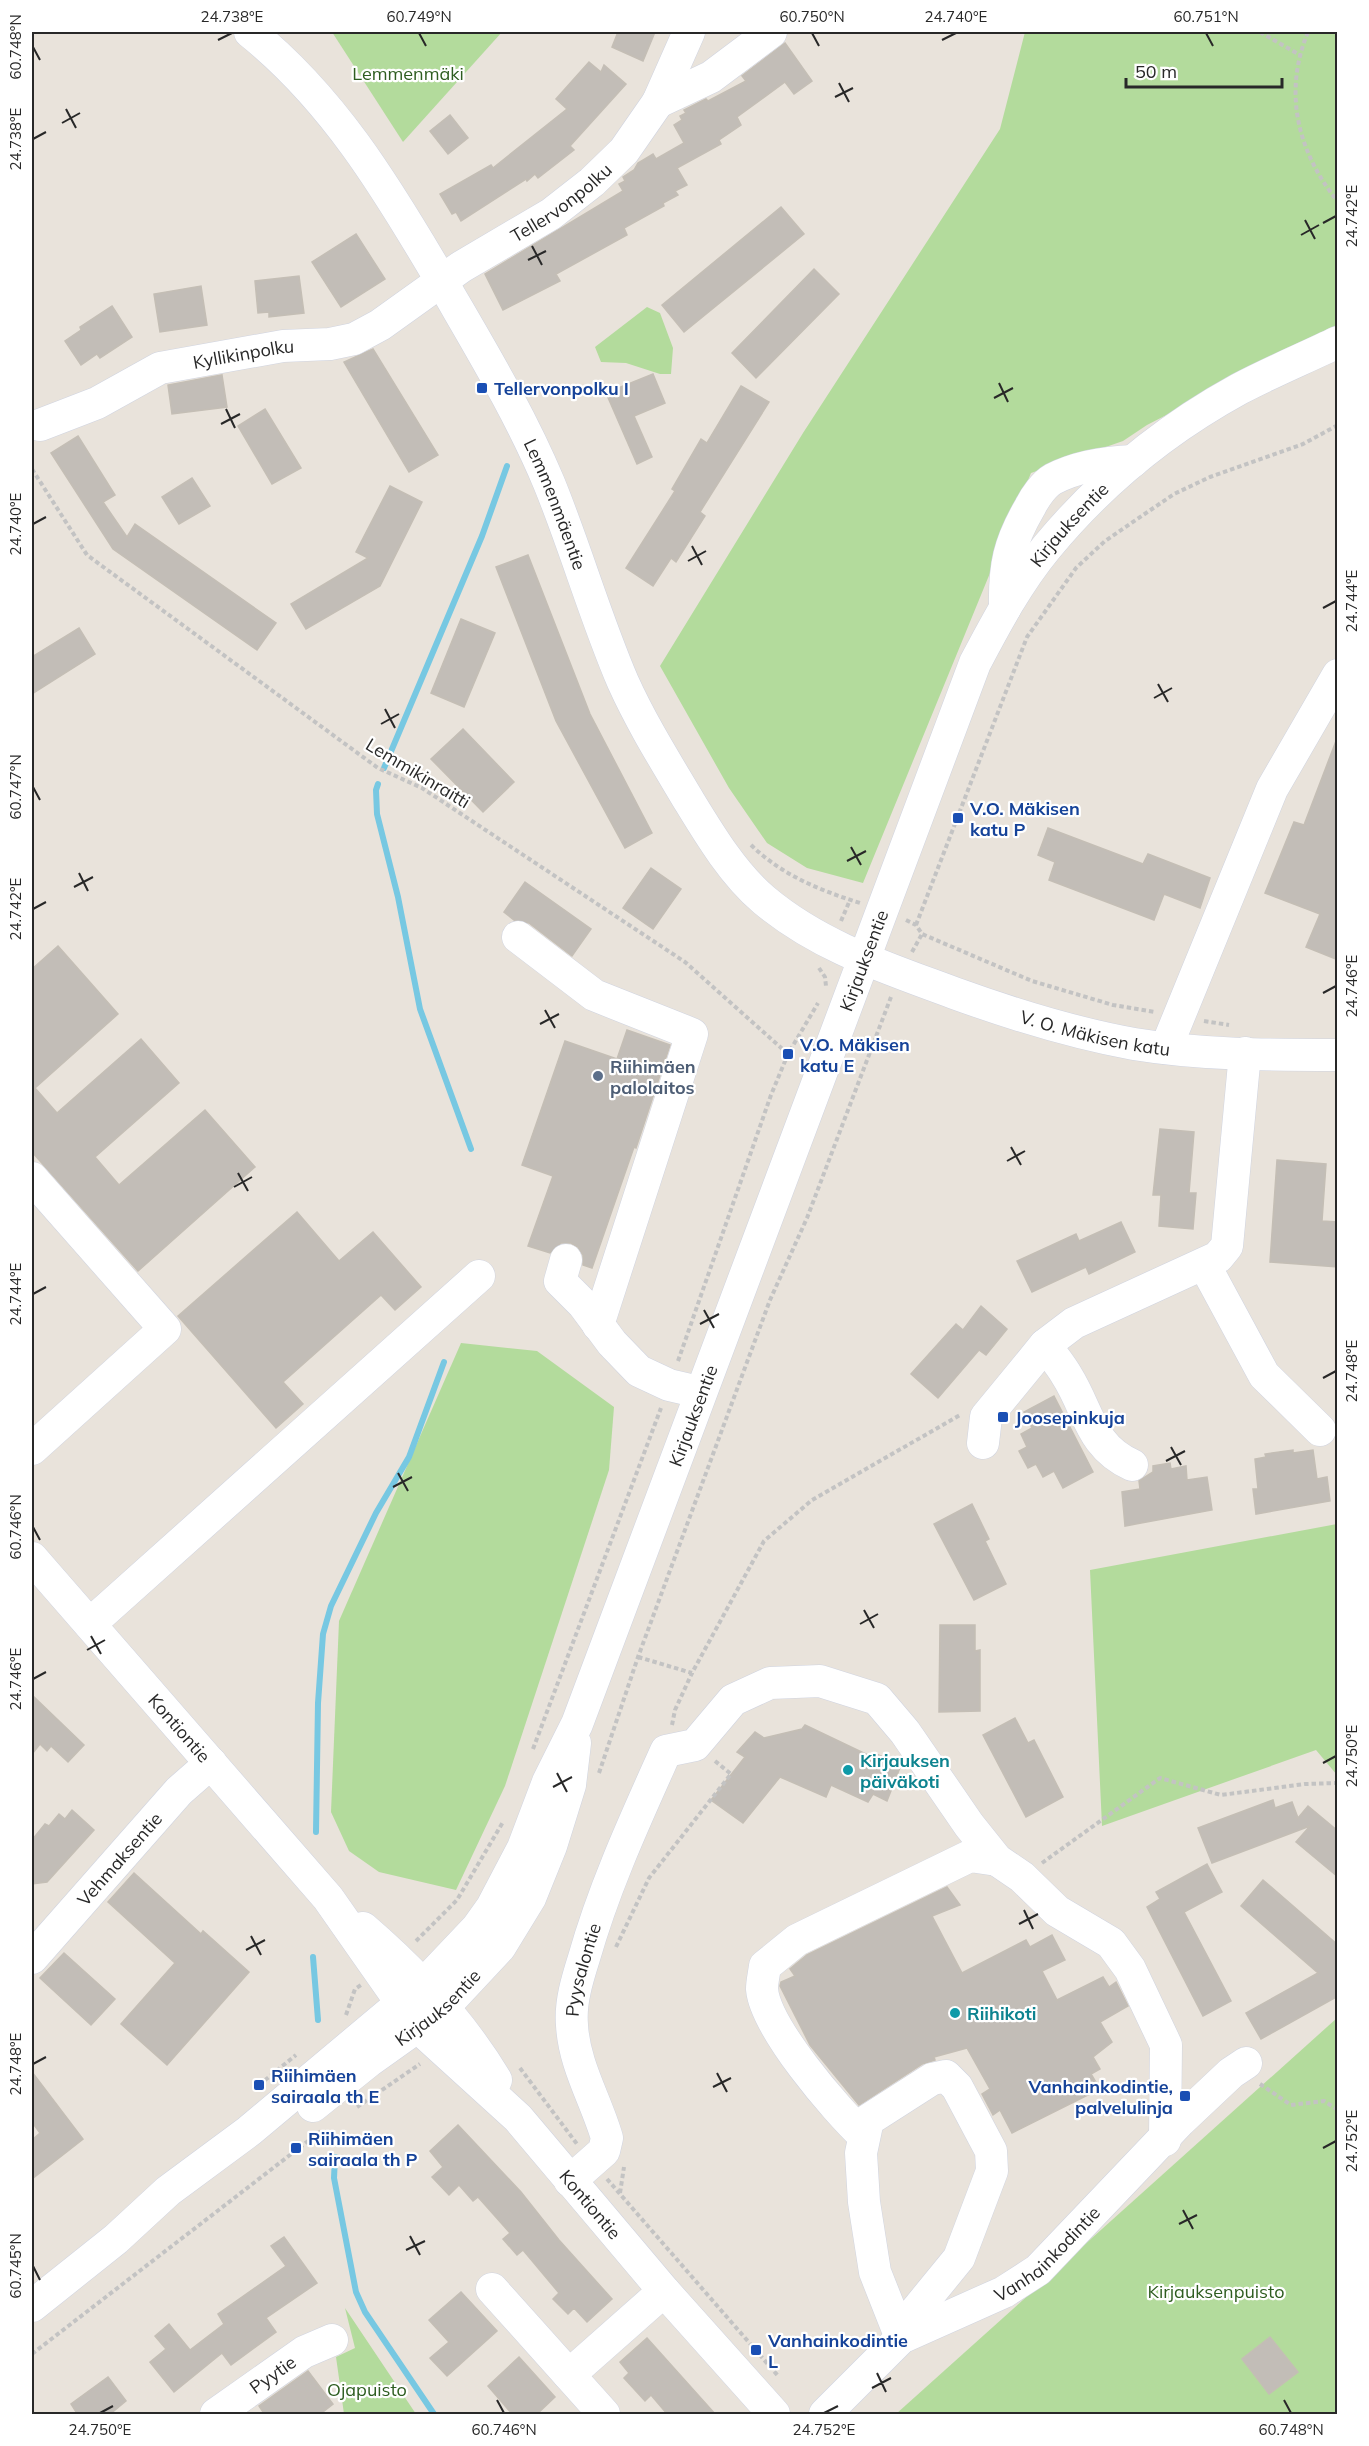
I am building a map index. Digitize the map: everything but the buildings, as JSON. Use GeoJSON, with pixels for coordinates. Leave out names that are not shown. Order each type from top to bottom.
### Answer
{"type":"FeatureCollection","features":[{"type":"Feature","properties":{"kind":"street","name":"Lemmenmäentie"},"geometry":{"type":"LineString","coordinates":[[250,32],[284,59],[326,104],[365,157],[441,280],[538,458],[624,684],[697,814],[728,860],[762,899],[806,930],[863,960]]}},
{"type":"Feature","properties":{"kind":"street","name":"Tellervonpolku"},"geometry":{"type":"LineString","coordinates":[[441,280],[551,214],[592,182],[624,151],[658,102],[689,32]]}},
{"type":"Feature","properties":{"kind":"street","name":"Tellervonpolku"},"geometry":{"type":"LineString","coordinates":[[658,102],[711,77],[771,32]]}},
{"type":"Feature","properties":{"kind":"street","name":"Kyllikinpolku"},"geometry":{"type":"LineString","coordinates":[[40,425],[97,403],[160,368],[283,346],[330,344],[354,339],[405,308],[441,280]]}},
{"type":"Feature","properties":{"kind":"street","name":"Kirjauksentie"},"geometry":{"type":"LineString","coordinates":[[32,2306],[116,2239],[168,2191],[249,2131],[411,1994],[477,1928],[492,1907],[523,1848],[548,1782],[577,1724],[699,1392],[975,663],[1005,608],[1046,548],[1096,493],[1133,460],[1190,419],[1239,389],[1338,342]]}},
{"type":"Feature","properties":{"kind":"street"},"geometry":{"type":"LineString","coordinates":[[1005,608],[1004,577],[1014,535],[1035,498],[1051,480],[1099,462],[1133,460]]}},
{"type":"Feature","properties":{"kind":"street"},"geometry":{"type":"LineString","coordinates":[[1166,1048],[1272,789],[1338,675]]}},
{"type":"Feature","properties":{"kind":"street"},"geometry":{"type":"LineString","coordinates":[[518,937],[594,995],[692,1034],[598,1325]]}},
{"type":"Feature","properties":{"kind":"street","name":"V. O. Mäkisen katu"},"geometry":{"type":"LineString","coordinates":[[863,960],[1004,1011],[1132,1043],[1166,1048],[1230,1039],[1338,1055]]}},
{"type":"Feature","properties":{"kind":"street"},"geometry":{"type":"LineString","coordinates":[[983,1443],[986,1418],[1045,1345],[1074,1323],[1218,1257],[1227,1246],[1230,1232],[1230,1039]]}},
{"type":"Feature","properties":{"kind":"street"},"geometry":{"type":"LineString","coordinates":[[32,1178],[165,1329],[32,1449]]}},
{"type":"Feature","properties":{"kind":"street"},"geometry":{"type":"LineString","coordinates":[[566,1260],[560,1281],[583,1304],[598,1325],[639,1371],[669,1386],[699,1392]]}},
{"type":"Feature","properties":{"kind":"street"},"geometry":{"type":"LineString","coordinates":[[1203,1264],[1264,1375],[1320,1430]]}},
{"type":"Feature","properties":{"kind":"street"},"geometry":{"type":"LineString","coordinates":[[90,1624],[479,1276]]}},
{"type":"Feature","properties":{"kind":"street"},"geometry":{"type":"LineString","coordinates":[[1045,1345],[1068,1377],[1092,1429],[1113,1457],[1132,1465]]}},
{"type":"Feature","properties":{"kind":"street","name":"Kontiontie"},"geometry":{"type":"LineString","coordinates":[[32,1558],[328,1898],[396,1957],[411,1994],[433,2027],[518,2118],[581,2172],[664,2291],[774,2415]]}},
{"type":"Feature","properties":{"kind":"street"},"geometry":{"type":"LineString","coordinates":[[681,1748],[733,1700],[770,1683],[820,1681],[877,1699],[905,1732],[969,1825],[997,1860],[1022,1877],[1057,1911],[1111,1943],[1130,1969],[1167,2045],[1165,2140]]}},
{"type":"Feature","properties":{"kind":"street","name":"Kirjauksentie"},"geometry":{"type":"LineString","coordinates":[[116,2239],[178,2204],[255,2151],[369,2061],[433,2027],[500,1947],[530,1898],[570,1785],[577,1724]]}},
{"type":"Feature","properties":{"kind":"street","name":"Pyysalontie"},"geometry":{"type":"LineString","coordinates":[[581,2172],[604,2151],[607,2138],[576,2057],[572,2024],[575,1990],[591,1933],[630,1831],[681,1748]]}},
{"type":"Feature","properties":{"kind":"street","name":"Vehmaksentie"},"geometry":{"type":"LineString","coordinates":[[32,1958],[179,1791],[211,1763]]}},
{"type":"Feature","properties":{"kind":"street"},"geometry":{"type":"LineString","coordinates":[[864,2136],[849,2122],[777,2029],[762,1990],[765,1966],[797,1940],[970,1856],[997,1860]]}},
{"type":"Feature","properties":{"kind":"street","name":"Vanhainkodintie"},"geometry":{"type":"LineString","coordinates":[[825,2415],[901,2338],[1004,2292],[1038,2270],[1165,2140],[1180,2121],[1239,2068]]}},
{"type":"Feature","properties":{"kind":"street"},"geometry":{"type":"LineString","coordinates":[[946,2076],[957,2087],[991,2151],[992,2171],[959,2258],[910,2318],[901,2338],[875,2272],[863,2192],[861,2153],[868,2120],[932,2079],[946,2076]]}},
{"type":"Feature","properties":{"kind":"street"},"geometry":{"type":"LineString","coordinates":[[492,2289],[604,2415]]}},
{"type":"Feature","properties":{"kind":"street"},"geometry":{"type":"LineString","coordinates":[[568,2375],[664,2291]]}},
{"type":"Feature","properties":{"kind":"street","name":"Pyytie"},"geometry":{"type":"LineString","coordinates":[[216,2415],[303,2352],[332,2340]]}},
{"type":"Feature","properties":{"kind":"path"},"geometry":{"type":"LineString","coordinates":[[1260,32],[1300,56]]}},
{"type":"Feature","properties":{"kind":"path"},"geometry":{"type":"LineString","coordinates":[[1308,32],[1294,81],[1296,112],[1305,149],[1319,176],[1338,202]]}},
{"type":"Feature","properties":{"kind":"path"},"geometry":{"type":"LineString","coordinates":[[916,925],[1027,637],[1076,568],[1105,541],[1174,494],[1210,477],[1303,444],[1338,425]]}},
{"type":"Feature","properties":{"kind":"path","name":"Lemmikinraitti"},"geometry":{"type":"LineString","coordinates":[[32,470],[87,555],[378,768],[422,788],[685,962],[788,1054]]}},
{"type":"Feature","properties":{"kind":"path"},"geometry":{"type":"LineString","coordinates":[[850,900],[916,925],[922,934],[1032,981],[1113,1005],[1178,1017],[1230,1039]]}},
{"type":"Feature","properties":{"kind":"path"},"geometry":{"type":"LineString","coordinates":[[598,1779],[638,1657],[770,1300],[807,1218],[901,973],[922,934]]}},
{"type":"Feature","properties":{"kind":"path"},"geometry":{"type":"LineString","coordinates":[[532,1753],[669,1386],[788,1054],[822,997],[826,986],[820,969]]}},
{"type":"Feature","properties":{"kind":"path"},"geometry":{"type":"LineString","coordinates":[[614,1953],[649,1878],[731,1774],[681,1748],[671,1729],[675,1710],[692,1672],[764,1542],[812,1500],[956,1420],[963,1412]]}},
{"type":"Feature","properties":{"kind":"path"},"geometry":{"type":"LineString","coordinates":[[638,1657],[692,1672]]}},
{"type":"Feature","properties":{"kind":"path"},"geometry":{"type":"LineString","coordinates":[[1022,1877],[1160,1778],[1221,1796],[1305,1784],[1338,1783]]}},
{"type":"Feature","properties":{"kind":"path"},"geometry":{"type":"LineString","coordinates":[[427,1931],[457,1900],[506,1818]]}},
{"type":"Feature","properties":{"kind":"path"},"geometry":{"type":"LineString","coordinates":[[353,2109],[422,2064],[433,2027]]}},
{"type":"Feature","properties":{"kind":"path"},"geometry":{"type":"LineString","coordinates":[[515,2061],[581,2172],[620,2193],[784,2384]]}},
{"type":"Feature","properties":{"kind":"path"},"geometry":{"type":"LineString","coordinates":[[1239,2068],[1290,2105],[1324,2101],[1338,2110]]}},
{"type":"Feature","properties":{"kind":"path"},"geometry":{"type":"LineString","coordinates":[[32,2354],[325,2128]]}},
{"type":"Feature","properties":{"kind":"path"},"geometry":{"type":"LineString","coordinates":[[620,2193],[625,2163]]}},
{"type":"Feature","properties":{"kind":"green space","name":"Lemmenmäki"},"geometry":{"type":"Polygon","coordinates":[[[332,32],[502,32],[403,142],[332,32]]]}},
{"type":"Feature","properties":{"kind":"green space"},"geometry":{"type":"Polygon","coordinates":[[[1025,32],[1337,32],[1337,327],[1147,425],[1123,441],[1031,473],[863,883],[807,868],[767,843],[729,788],[660,666],[803,433],[1000,129],[1025,32]]]}},
{"type":"Feature","properties":{"kind":"green space"},"geometry":{"type":"Polygon","coordinates":[[[647,307],[660,313],[673,348],[671,374],[660,374],[626,363],[601,362],[595,347],[647,307]]]}},
{"type":"Feature","properties":{"kind":"green space"},"geometry":{"type":"Polygon","coordinates":[[[461,1343],[537,1351],[614,1407],[609,1470],[505,1786],[456,1890],[379,1872],[349,1851],[331,1812],[339,1621],[461,1343]]]}},
{"type":"Feature","properties":{"kind":"green space"},"geometry":{"type":"Polygon","coordinates":[[[1337,1524],[1337,1775],[1316,1750],[1102,1826],[1090,1570],[1337,1524]]]}},
{"type":"Feature","properties":{"kind":"green space","name":"Kirjauksenpuisto"},"geometry":{"type":"Polygon","coordinates":[[[1337,2018],[1337,2414],[896,2414],[1337,2018]]]}},
{"type":"Feature","properties":{"kind":"green space","name":"Ojapuisto"},"geometry":{"type":"Polygon","coordinates":[[[345,2308],[416,2414],[344,2414],[336,2357],[355,2348],[345,2308]]]}},
{"type":"Feature","properties":{"kind":"waterway"},"geometry":{"type":"LineString","coordinates":[[384,768],[482,536],[507,466]]}},
{"type":"Feature","properties":{"kind":"waterway"},"geometry":{"type":"LineString","coordinates":[[378,784],[377,814],[398,897],[420,1009],[471,1149]]}},
{"type":"Feature","properties":{"kind":"waterway"},"geometry":{"type":"LineString","coordinates":[[316,1832],[318,1703],[323,1634],[331,1606],[376,1513],[409,1457],[444,1362]]}},
{"type":"Feature","properties":{"kind":"waterway"},"geometry":{"type":"LineString","coordinates":[[313,1957],[318,2020]]}},
{"type":"Feature","properties":{"kind":"waterway"},"geometry":{"type":"LineString","coordinates":[[335,2157],[334,2178],[356,2292],[365,2312],[434,2414]]}},
{"type":"Feature","properties":{"kind":"place","name":"Tellervonpolku I"},"geometry":{"type":"Point","coordinates":[482,388]}},
{"type":"Feature","properties":{"kind":"place","name":"V.O. Mäkisen katu P"},"geometry":{"type":"Point","coordinates":[958,818]}},
{"type":"Feature","properties":{"kind":"place","name":"V.O. Mäkisen katu E"},"geometry":{"type":"Point","coordinates":[788,1054]}},
{"type":"Feature","properties":{"kind":"place","name":"Riihimäen palolaitos"},"geometry":{"type":"Point","coordinates":[598,1076]}},
{"type":"Feature","properties":{"kind":"place","name":"Joosepinkuja"},"geometry":{"type":"Point","coordinates":[1003,1417]}},
{"type":"Feature","properties":{"kind":"place","name":"Kirjauksen päiväkoti"},"geometry":{"type":"Point","coordinates":[848,1770]}},
{"type":"Feature","properties":{"kind":"place","name":"Riihikoti"},"geometry":{"type":"Point","coordinates":[955,2013]}},
{"type":"Feature","properties":{"kind":"place","name":"Riihimäen sairaala th E"},"geometry":{"type":"Point","coordinates":[259,2085]}},
{"type":"Feature","properties":{"kind":"place","name":"Vanhainkodintie, palvelulinja"},"geometry":{"type":"Point","coordinates":[1185,2096]}},
{"type":"Feature","properties":{"kind":"place","name":"Riihimäen sairaala th P"},"geometry":{"type":"Point","coordinates":[296,2148]}},
{"type":"Feature","properties":{"kind":"place","name":"Vanhainkodintie L"},"geometry":{"type":"Point","coordinates":[756,2350]}}]}
